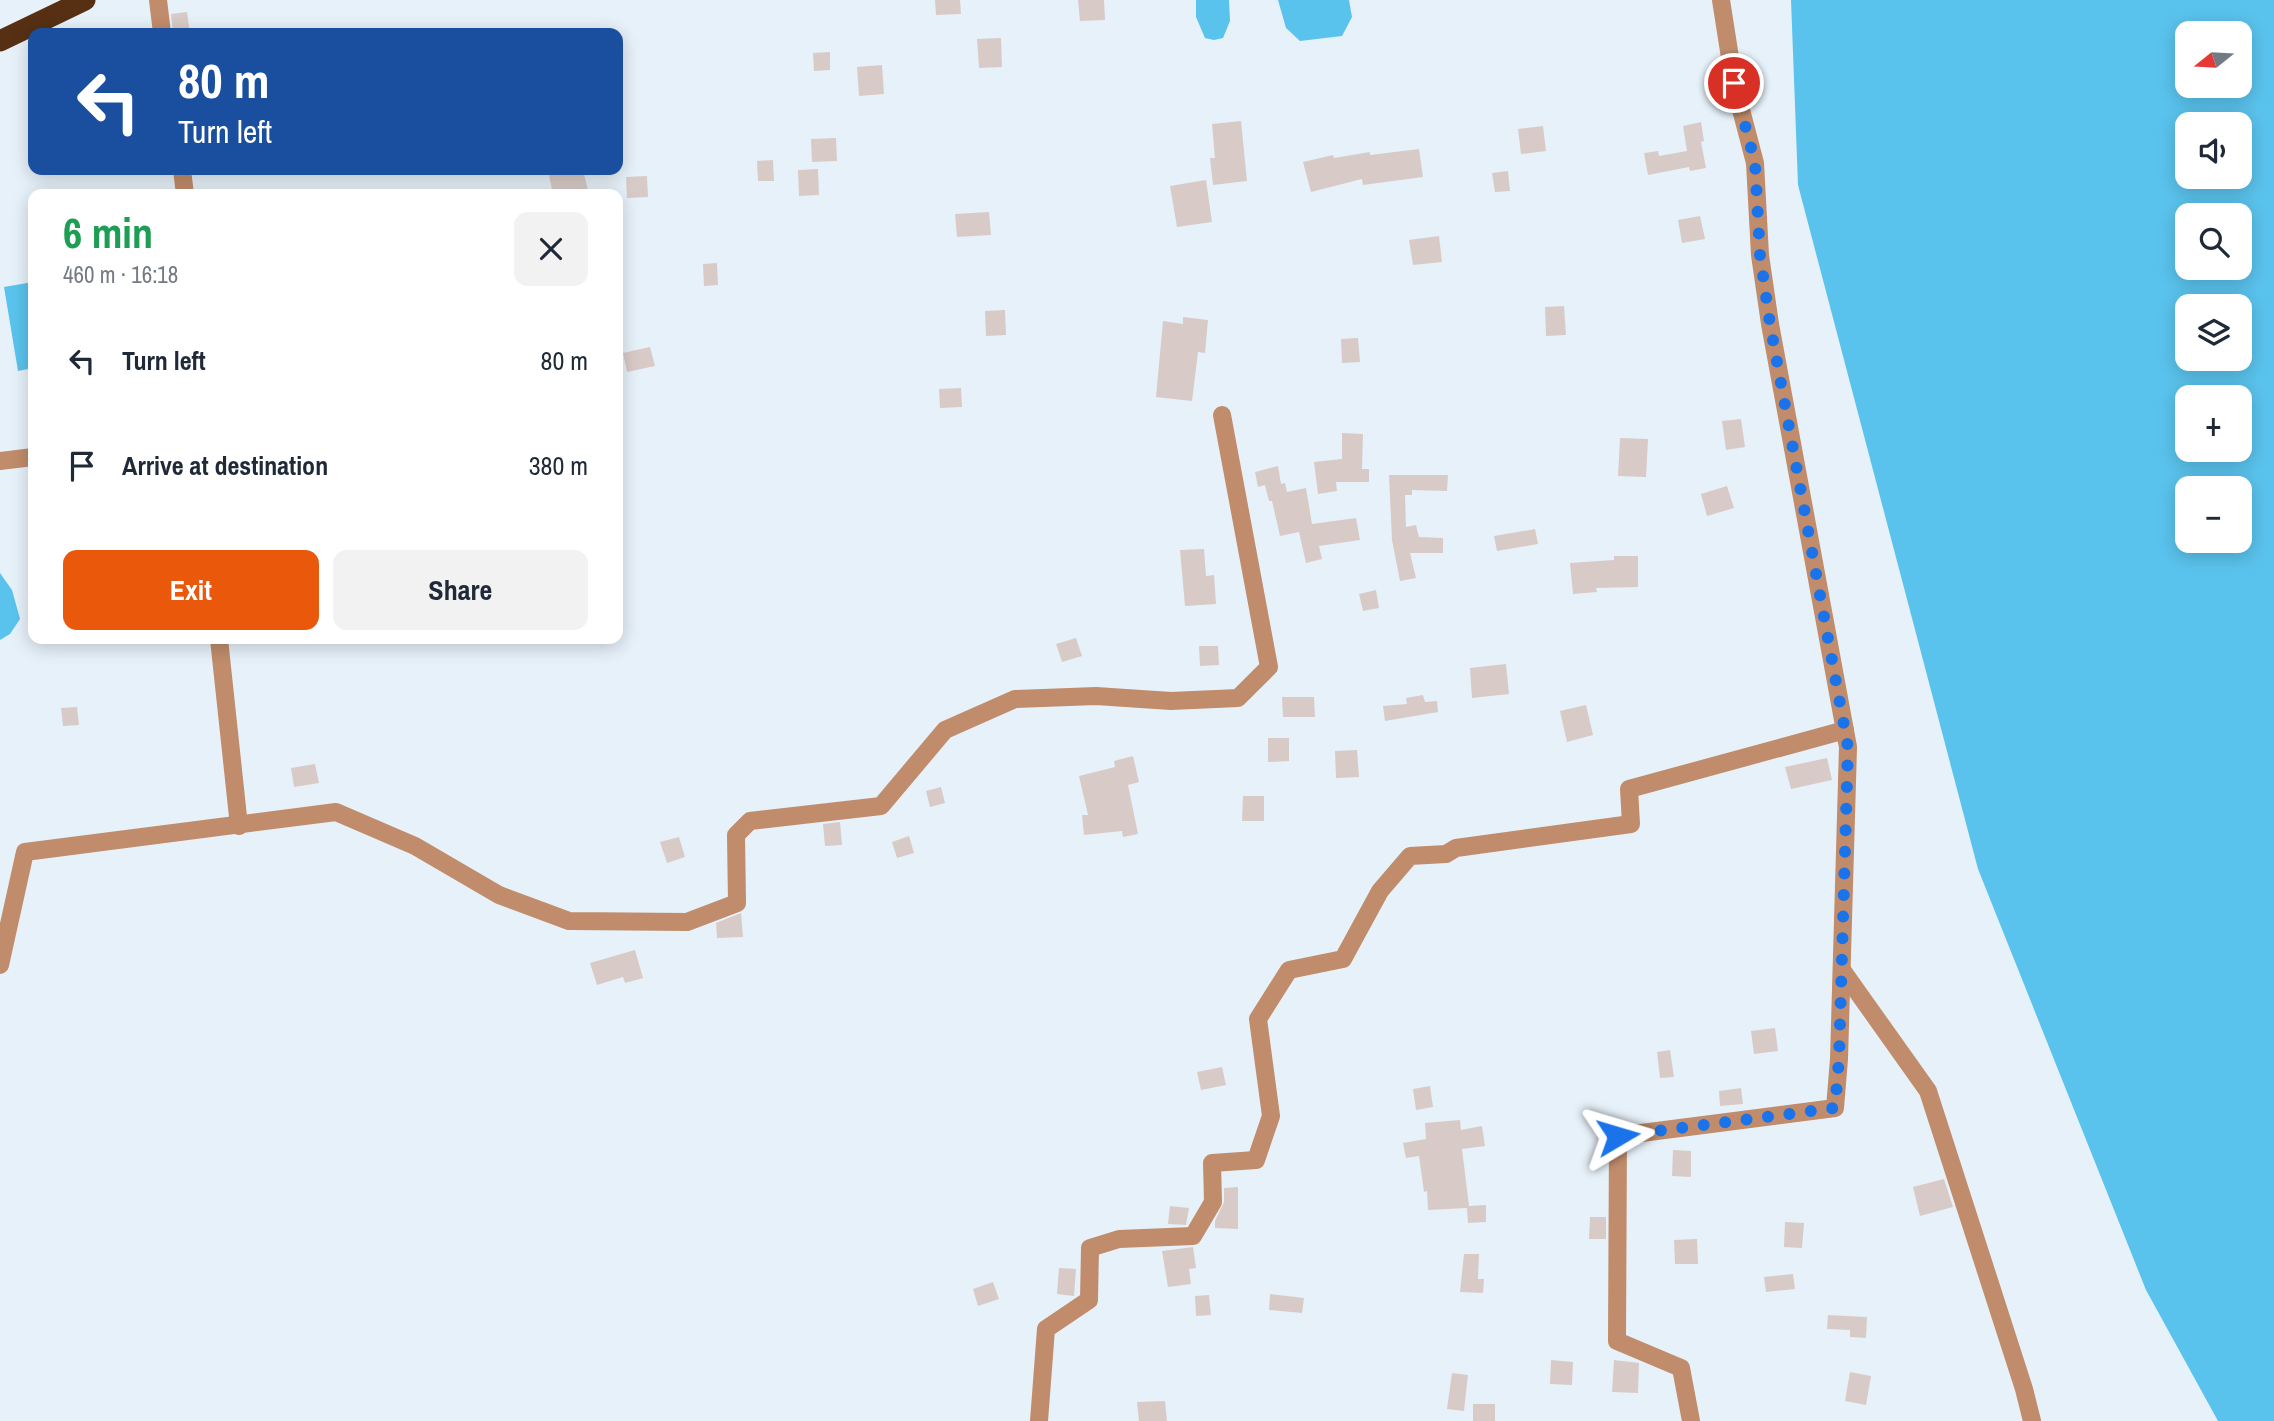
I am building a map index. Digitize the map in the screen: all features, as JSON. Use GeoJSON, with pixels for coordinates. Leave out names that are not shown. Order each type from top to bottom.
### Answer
{"type":"FeatureCollection","features":[{"type":"Feature","properties":{"kind":"highway"},"geometry":{"type":"LineString","coordinates":[[0,41],[85,0]]}},
{"type":"Feature","properties":{"kind":"street"},"geometry":{"type":"LineString","coordinates":[[158,0],[162,28]]}},
{"type":"Feature","properties":{"kind":"street"},"geometry":{"type":"LineString","coordinates":[[1691,1421],[1681,1368],[1617,1341],[1618,1136],[1835,1108],[1839,1059],[1848,747],[1770,324],[1760,255],[1755,163],[1734,83],[1721,0]]}},
{"type":"Feature","properties":{"kind":"street"},"geometry":{"type":"LineString","coordinates":[[0,965],[24,852],[336,813],[415,846],[499,895],[569,921],[687,922],[737,903],[736,835],[750,821],[881,806],[945,730],[1015,699],[1096,696],[1171,701],[1238,698],[1269,667],[1222,415]]}},
{"type":"Feature","properties":{"kind":"street"},"geometry":{"type":"LineString","coordinates":[[0,461],[28,458]]}},
{"type":"Feature","properties":{"kind":"street"},"geometry":{"type":"LineString","coordinates":[[220,644],[239,826]]}},
{"type":"Feature","properties":{"kind":"street"},"geometry":{"type":"LineString","coordinates":[[1039,1421],[1046,1329],[1089,1300],[1090,1248],[1119,1239],[1193,1236],[1213,1202],[1212,1164],[1256,1160],[1271,1116],[1258,1019],[1289,970],[1343,959],[1380,891],[1410,856],[1446,853],[1456,848],[1631,824],[1629,789],[1844,730]]}},
{"type":"Feature","properties":{"kind":"street"},"geometry":{"type":"LineString","coordinates":[[1842,970],[1928,1091],[2032,1421]]}},
{"type":"Feature","properties":{"kind":"water"},"geometry":{"type":"Polygon","coordinates":[[[1196,0],[1229,0],[1230,21],[1223,38],[1205,38],[1196,17],[1196,0]]]}},
{"type":"Feature","properties":{"kind":"water"},"geometry":{"type":"Polygon","coordinates":[[[1278,0],[1349,0],[1352,17],[1342,36],[1300,41],[1286,28],[1278,0]]]}},
{"type":"Feature","properties":{"kind":"water"},"geometry":{"type":"Polygon","coordinates":[[[1791,0],[2274,0],[2274,1421],[2218,1421],[2146,1290],[1978,869],[1798,185],[1791,0]]]}},
{"type":"Feature","properties":{"kind":"water"},"geometry":{"type":"Polygon","coordinates":[[[28,283],[28,369],[18,371],[4,287],[28,283]]]}},
{"type":"Feature","properties":{"kind":"water"},"geometry":{"type":"Polygon","coordinates":[[[0,573],[12,590],[20,619],[10,634],[0,640],[0,573]]]}},
{"type":"Feature","properties":{"kind":"building"},"geometry":{"type":"Polygon","coordinates":[[[935,0],[960,0],[961,14],[936,15],[935,0]]]}},
{"type":"Feature","properties":{"kind":"building"},"geometry":{"type":"Polygon","coordinates":[[[1078,0],[1104,0],[1105,20],[1080,21],[1078,0]]]}},
{"type":"Feature","properties":{"kind":"building"},"geometry":{"type":"Polygon","coordinates":[[[187,12],[189,28],[172,28],[171,14],[187,12]]]}},
{"type":"Feature","properties":{"kind":"building"},"geometry":{"type":"Polygon","coordinates":[[[1001,38],[1002,67],[979,68],[977,39],[1001,38]]]}},
{"type":"Feature","properties":{"kind":"building"},"geometry":{"type":"Polygon","coordinates":[[[830,52],[830,70],[814,71],[813,53],[830,52]]]}},
{"type":"Feature","properties":{"kind":"building"},"geometry":{"type":"Polygon","coordinates":[[[882,65],[884,94],[859,96],[857,67],[882,65]]]}},
{"type":"Feature","properties":{"kind":"building"},"geometry":{"type":"Polygon","coordinates":[[[1241,121],[1247,181],[1213,185],[1210,158],[1215,158],[1212,124],[1241,121]]]}},
{"type":"Feature","properties":{"kind":"building"},"geometry":{"type":"Polygon","coordinates":[[[1701,122],[1704,141],[1701,142],[1706,168],[1690,171],[1689,167],[1648,175],[1644,153],[1658,151],[1659,156],[1687,151],[1683,126],[1701,122]]]}},
{"type":"Feature","properties":{"kind":"building"},"geometry":{"type":"Polygon","coordinates":[[[1543,126],[1546,151],[1521,154],[1518,129],[1543,126]]]}},
{"type":"Feature","properties":{"kind":"building"},"geometry":{"type":"Polygon","coordinates":[[[836,138],[837,161],[812,162],[811,139],[836,138]]]}},
{"type":"Feature","properties":{"kind":"building"},"geometry":{"type":"Polygon","coordinates":[[[1419,149],[1423,177],[1363,185],[1362,179],[1311,192],[1303,162],[1333,155],[1334,158],[1370,152],[1370,155],[1419,149]]]}},
{"type":"Feature","properties":{"kind":"building"},"geometry":{"type":"Polygon","coordinates":[[[773,160],[774,181],[758,181],[757,161],[773,160]]]}},
{"type":"Feature","properties":{"kind":"building"},"geometry":{"type":"Polygon","coordinates":[[[818,169],[819,195],[799,196],[798,170],[818,169]]]}},
{"type":"Feature","properties":{"kind":"building"},"geometry":{"type":"Polygon","coordinates":[[[1508,171],[1510,191],[1495,192],[1492,173],[1508,171]]]}},
{"type":"Feature","properties":{"kind":"building"},"geometry":{"type":"Polygon","coordinates":[[[549,175],[584,175],[588,189],[552,189],[549,175]]]}},
{"type":"Feature","properties":{"kind":"building"},"geometry":{"type":"Polygon","coordinates":[[[647,176],[648,197],[627,198],[626,177],[647,176]]]}},
{"type":"Feature","properties":{"kind":"building"},"geometry":{"type":"Polygon","coordinates":[[[1206,180],[1212,222],[1177,227],[1170,186],[1206,180]]]}},
{"type":"Feature","properties":{"kind":"building"},"geometry":{"type":"Polygon","coordinates":[[[989,212],[991,235],[957,237],[955,214],[989,212]]]}},
{"type":"Feature","properties":{"kind":"building"},"geometry":{"type":"Polygon","coordinates":[[[1700,216],[1705,239],[1682,243],[1678,220],[1700,216]]]}},
{"type":"Feature","properties":{"kind":"building"},"geometry":{"type":"Polygon","coordinates":[[[1439,236],[1442,262],[1413,265],[1409,240],[1439,236]]]}},
{"type":"Feature","properties":{"kind":"building"},"geometry":{"type":"Polygon","coordinates":[[[717,263],[718,285],[704,286],[703,264],[717,263]]]}},
{"type":"Feature","properties":{"kind":"building"},"geometry":{"type":"Polygon","coordinates":[[[1564,306],[1566,335],[1546,336],[1545,307],[1564,306]]]}},
{"type":"Feature","properties":{"kind":"building"},"geometry":{"type":"Polygon","coordinates":[[[1005,310],[1006,335],[986,336],[985,311],[1005,310]]]}},
{"type":"Feature","properties":{"kind":"building"},"geometry":{"type":"Polygon","coordinates":[[[1183,317],[1208,320],[1205,353],[1198,352],[1192,401],[1156,397],[1163,321],[1183,324],[1183,317]]]}},
{"type":"Feature","properties":{"kind":"building"},"geometry":{"type":"Polygon","coordinates":[[[1358,338],[1360,362],[1342,363],[1341,339],[1358,338]]]}},
{"type":"Feature","properties":{"kind":"building"},"geometry":{"type":"Polygon","coordinates":[[[650,347],[655,366],[627,372],[623,353],[650,347]]]}},
{"type":"Feature","properties":{"kind":"building"},"geometry":{"type":"Polygon","coordinates":[[[961,388],[962,407],[940,408],[939,389],[961,388]]]}},
{"type":"Feature","properties":{"kind":"building"},"geometry":{"type":"Polygon","coordinates":[[[1741,419],[1745,447],[1726,450],[1722,421],[1741,419]]]}},
{"type":"Feature","properties":{"kind":"building"},"geometry":{"type":"Polygon","coordinates":[[[1342,433],[1363,434],[1362,469],[1369,469],[1369,482],[1336,482],[1337,491],[1318,494],[1314,462],[1342,459],[1342,433]]]}},
{"type":"Feature","properties":{"kind":"building"},"geometry":{"type":"Polygon","coordinates":[[[1620,438],[1648,439],[1646,477],[1618,476],[1620,438]]]}},
{"type":"Feature","properties":{"kind":"building"},"geometry":{"type":"Polygon","coordinates":[[[1278,466],[1281,484],[1285,483],[1287,492],[1306,488],[1312,524],[1356,518],[1360,540],[1319,546],[1322,559],[1306,563],[1299,532],[1280,536],[1272,501],[1269,501],[1265,485],[1258,487],[1255,472],[1278,466]]]}},
{"type":"Feature","properties":{"kind":"building"},"geometry":{"type":"Polygon","coordinates":[[[1389,475],[1448,475],[1447,491],[1412,490],[1412,495],[1405,495],[1406,527],[1416,525],[1419,537],[1443,538],[1443,553],[1410,553],[1416,578],[1400,581],[1392,540],[1389,475]]]}},
{"type":"Feature","properties":{"kind":"building"},"geometry":{"type":"Polygon","coordinates":[[[1727,486],[1734,508],[1707,516],[1701,494],[1727,486]]]}},
{"type":"Feature","properties":{"kind":"building"},"geometry":{"type":"Polygon","coordinates":[[[1535,529],[1538,544],[1497,551],[1494,536],[1535,529]]]}},
{"type":"Feature","properties":{"kind":"building"},"geometry":{"type":"Polygon","coordinates":[[[1204,549],[1206,576],[1214,575],[1216,604],[1185,606],[1180,550],[1204,549]]]}},
{"type":"Feature","properties":{"kind":"building"},"geometry":{"type":"Polygon","coordinates":[[[1614,556],[1638,556],[1638,587],[1596,588],[1597,592],[1573,594],[1570,563],[1614,560],[1614,556]]]}},
{"type":"Feature","properties":{"kind":"building"},"geometry":{"type":"Polygon","coordinates":[[[1376,590],[1379,608],[1363,611],[1359,594],[1376,590]]]}},
{"type":"Feature","properties":{"kind":"building"},"geometry":{"type":"Polygon","coordinates":[[[1076,638],[1082,656],[1062,662],[1056,644],[1076,638]]]}},
{"type":"Feature","properties":{"kind":"building"},"geometry":{"type":"Polygon","coordinates":[[[1199,646],[1218,646],[1219,665],[1200,666],[1199,646]]]}},
{"type":"Feature","properties":{"kind":"building"},"geometry":{"type":"Polygon","coordinates":[[[1506,664],[1509,694],[1472,698],[1470,668],[1506,664]]]}},
{"type":"Feature","properties":{"kind":"building"},"geometry":{"type":"Polygon","coordinates":[[[1423,695],[1425,702],[1437,701],[1438,712],[1385,721],[1383,706],[1407,704],[1406,698],[1423,695]]]}},
{"type":"Feature","properties":{"kind":"building"},"geometry":{"type":"Polygon","coordinates":[[[1282,697],[1314,697],[1315,717],[1283,717],[1282,697]]]}},
{"type":"Feature","properties":{"kind":"building"},"geometry":{"type":"Polygon","coordinates":[[[1586,705],[1593,735],[1567,742],[1560,711],[1586,705]]]}},
{"type":"Feature","properties":{"kind":"building"},"geometry":{"type":"Polygon","coordinates":[[[77,707],[79,725],[63,726],[61,708],[77,707]]]}},
{"type":"Feature","properties":{"kind":"building"},"geometry":{"type":"Polygon","coordinates":[[[1268,738],[1289,738],[1289,761],[1268,762],[1268,738]]]}},
{"type":"Feature","properties":{"kind":"building"},"geometry":{"type":"Polygon","coordinates":[[[1357,750],[1359,777],[1336,778],[1335,751],[1357,750]]]}},
{"type":"Feature","properties":{"kind":"building"},"geometry":{"type":"Polygon","coordinates":[[[1133,756],[1139,782],[1128,785],[1138,834],[1123,837],[1122,831],[1084,835],[1082,815],[1088,815],[1079,776],[1115,767],[1114,761],[1133,756]]]}},
{"type":"Feature","properties":{"kind":"building"},"geometry":{"type":"Polygon","coordinates":[[[1827,758],[1832,780],[1791,789],[1785,767],[1827,758]]]}},
{"type":"Feature","properties":{"kind":"building"},"geometry":{"type":"Polygon","coordinates":[[[315,764],[319,783],[294,787],[291,768],[315,764]]]}},
{"type":"Feature","properties":{"kind":"building"},"geometry":{"type":"Polygon","coordinates":[[[941,787],[945,803],[930,807],[926,791],[941,787]]]}},
{"type":"Feature","properties":{"kind":"building"},"geometry":{"type":"Polygon","coordinates":[[[1243,796],[1264,796],[1264,821],[1242,821],[1243,796]]]}},
{"type":"Feature","properties":{"kind":"building"},"geometry":{"type":"Polygon","coordinates":[[[840,822],[842,845],[825,846],[823,824],[840,822]]]}},
{"type":"Feature","properties":{"kind":"building"},"geometry":{"type":"Polygon","coordinates":[[[909,836],[914,853],[897,858],[892,842],[909,836]]]}},
{"type":"Feature","properties":{"kind":"building"},"geometry":{"type":"Polygon","coordinates":[[[679,837],[685,857],[667,863],[660,842],[679,837]]]}},
{"type":"Feature","properties":{"kind":"building"},"geometry":{"type":"Polygon","coordinates":[[[741,913],[743,937],[717,938],[716,923],[741,913]]]}},
{"type":"Feature","properties":{"kind":"building"},"geometry":{"type":"Polygon","coordinates":[[[635,950],[643,978],[625,983],[623,977],[597,985],[590,963],[635,950]]]}},
{"type":"Feature","properties":{"kind":"building"},"geometry":{"type":"Polygon","coordinates":[[[1775,1028],[1778,1051],[1754,1054],[1751,1031],[1775,1028]]]}},
{"type":"Feature","properties":{"kind":"building"},"geometry":{"type":"Polygon","coordinates":[[[1670,1050],[1674,1077],[1660,1078],[1657,1052],[1670,1050]]]}},
{"type":"Feature","properties":{"kind":"building"},"geometry":{"type":"Polygon","coordinates":[[[1222,1067],[1226,1085],[1201,1090],[1197,1072],[1222,1067]]]}},
{"type":"Feature","properties":{"kind":"building"},"geometry":{"type":"Polygon","coordinates":[[[1430,1086],[1433,1107],[1416,1110],[1413,1089],[1430,1086]]]}},
{"type":"Feature","properties":{"kind":"building"},"geometry":{"type":"Polygon","coordinates":[[[1741,1088],[1743,1104],[1720,1106],[1719,1091],[1741,1088]]]}},
{"type":"Feature","properties":{"kind":"building"},"geometry":{"type":"Polygon","coordinates":[[[1460,1120],[1461,1130],[1482,1126],[1485,1146],[1462,1149],[1469,1206],[1486,1205],[1486,1222],[1468,1223],[1467,1208],[1428,1210],[1427,1191],[1424,1192],[1419,1156],[1406,1158],[1403,1143],[1426,1139],[1425,1123],[1460,1120]]]}},
{"type":"Feature","properties":{"kind":"building"},"geometry":{"type":"Polygon","coordinates":[[[1673,1150],[1691,1151],[1691,1177],[1672,1176],[1673,1150]]]}},
{"type":"Feature","properties":{"kind":"building"},"geometry":{"type":"Polygon","coordinates":[[[1944,1179],[1953,1207],[1920,1216],[1913,1187],[1944,1179]]]}},
{"type":"Feature","properties":{"kind":"building"},"geometry":{"type":"Polygon","coordinates":[[[1238,1187],[1238,1229],[1215,1228],[1215,1221],[1224,1202],[1224,1188],[1238,1187]]]}},
{"type":"Feature","properties":{"kind":"building"},"geometry":{"type":"Polygon","coordinates":[[[1170,1206],[1189,1208],[1186,1225],[1168,1224],[1170,1206]]]}},
{"type":"Feature","properties":{"kind":"building"},"geometry":{"type":"Polygon","coordinates":[[[1590,1217],[1606,1217],[1606,1239],[1589,1239],[1590,1217]]]}},
{"type":"Feature","properties":{"kind":"building"},"geometry":{"type":"Polygon","coordinates":[[[1785,1222],[1804,1223],[1802,1248],[1784,1247],[1785,1222]]]}},
{"type":"Feature","properties":{"kind":"building"},"geometry":{"type":"Polygon","coordinates":[[[1697,1239],[1698,1264],[1675,1264],[1674,1240],[1697,1239]]]}},
{"type":"Feature","properties":{"kind":"building"},"geometry":{"type":"Polygon","coordinates":[[[1193,1247],[1196,1268],[1189,1269],[1191,1284],[1168,1287],[1162,1251],[1193,1247]]]}},
{"type":"Feature","properties":{"kind":"building"},"geometry":{"type":"Polygon","coordinates":[[[1464,1254],[1479,1254],[1478,1279],[1484,1279],[1483,1293],[1460,1292],[1464,1254]]]}},
{"type":"Feature","properties":{"kind":"building"},"geometry":{"type":"Polygon","coordinates":[[[1059,1268],[1076,1269],[1074,1296],[1057,1294],[1059,1268]]]}},
{"type":"Feature","properties":{"kind":"building"},"geometry":{"type":"Polygon","coordinates":[[[1793,1274],[1795,1289],[1766,1292],[1764,1277],[1793,1274]]]}},
{"type":"Feature","properties":{"kind":"building"},"geometry":{"type":"Polygon","coordinates":[[[993,1282],[999,1299],[978,1306],[973,1289],[993,1282]]]}},
{"type":"Feature","properties":{"kind":"building"},"geometry":{"type":"Polygon","coordinates":[[[1270,1294],[1304,1298],[1302,1313],[1269,1310],[1270,1294]]]}},
{"type":"Feature","properties":{"kind":"building"},"geometry":{"type":"Polygon","coordinates":[[[1209,1295],[1211,1315],[1196,1316],[1195,1296],[1209,1295]]]}},
{"type":"Feature","properties":{"kind":"building"},"geometry":{"type":"Polygon","coordinates":[[[1828,1315],[1867,1317],[1866,1338],[1850,1337],[1850,1330],[1827,1329],[1828,1315]]]}},
{"type":"Feature","properties":{"kind":"building"},"geometry":{"type":"Polygon","coordinates":[[[1551,1360],[1573,1362],[1572,1385],[1550,1384],[1551,1360]]]}},
{"type":"Feature","properties":{"kind":"building"},"geometry":{"type":"Polygon","coordinates":[[[1614,1360],[1639,1363],[1638,1393],[1612,1392],[1614,1360]]]}},
{"type":"Feature","properties":{"kind":"building"},"geometry":{"type":"Polygon","coordinates":[[[1850,1372],[1871,1376],[1866,1405],[1845,1401],[1850,1372]]]}},
{"type":"Feature","properties":{"kind":"building"},"geometry":{"type":"Polygon","coordinates":[[[1452,1373],[1468,1375],[1464,1411],[1447,1409],[1452,1373]]]}},
{"type":"Feature","properties":{"kind":"building"},"geometry":{"type":"Polygon","coordinates":[[[1165,1401],[1167,1421],[1139,1421],[1137,1402],[1165,1401]]]}},
{"type":"Feature","properties":{"kind":"building"},"geometry":{"type":"Polygon","coordinates":[[[1473,1404],[1495,1404],[1495,1421],[1473,1421],[1473,1404]]]}},
{"type":"Feature","properties":{"kind":"route"},"geometry":{"type":"LineString","coordinates":[[1618,1136],[1835,1108],[1839,1059],[1848,747],[1770,324],[1760,255],[1755,163],[1734,83]]}}]}
